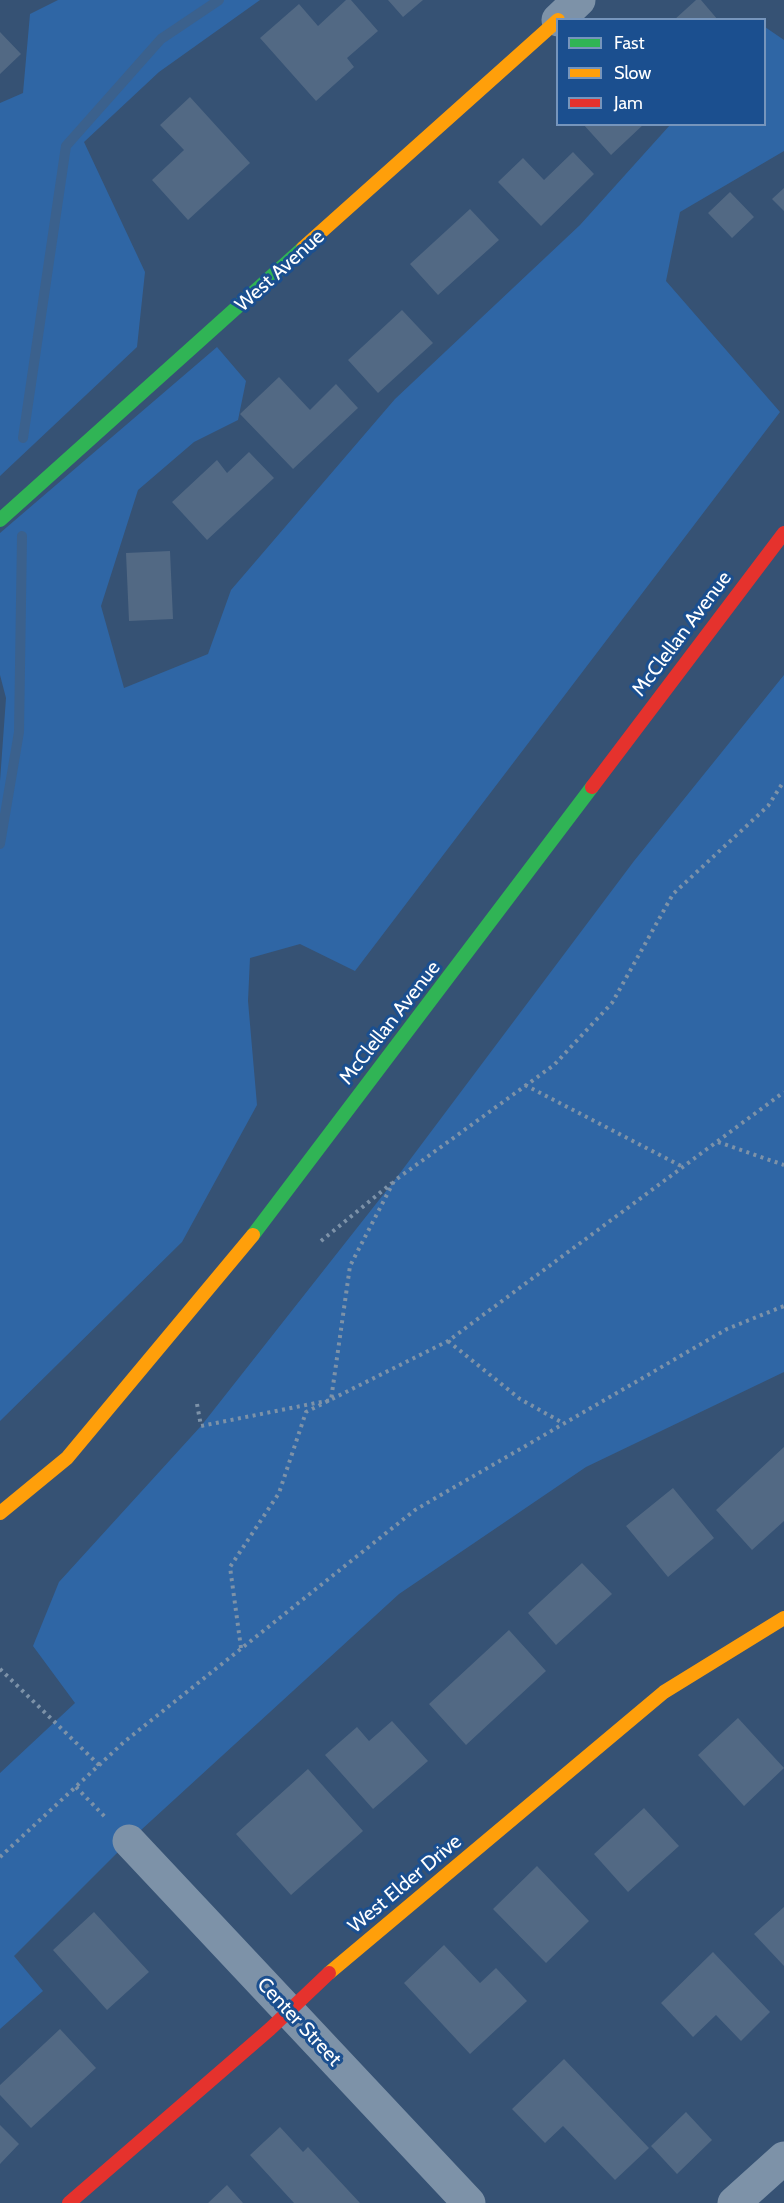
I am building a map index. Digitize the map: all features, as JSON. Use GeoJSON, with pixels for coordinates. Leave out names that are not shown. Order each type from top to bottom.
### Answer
{"type":"FeatureCollection","features":[{"type":"Feature","properties":{"kind":"street","name":"West Avenue"},"geometry":{"type":"LineString","coordinates":[[560,18],[579,0]]}},
{"type":"Feature","properties":{"kind":"street","name":"West Avenue"},"geometry":{"type":"LineString","coordinates":[[0,520],[556,22]]}},
{"type":"Feature","properties":{"kind":"street","name":"McClellan Avenue"},"geometry":{"type":"LineString","coordinates":[[0,1513],[67,1458],[256,1231],[784,533]]}},
{"type":"Feature","properties":{"kind":"street","name":"West Elder Drive"},"geometry":{"type":"LineString","coordinates":[[69,2203],[289,2011],[317,1983],[664,1692],[784,1618]]}},
{"type":"Feature","properties":{"kind":"street","name":"Center Street"},"geometry":{"type":"LineString","coordinates":[[129,1842],[469,2203]]}},
{"type":"Feature","properties":{"kind":"street"},"geometry":{"type":"LineString","coordinates":[[734,2203],[784,2158]]}},
{"type":"Feature","properties":{"kind":"path"},"geometry":{"type":"LineString","coordinates":[[321,1241],[394,1181],[554,1065],[612,1003],[673,894],[768,806],[784,782]]}},
{"type":"Feature","properties":{"kind":"path"},"geometry":{"type":"LineString","coordinates":[[525,1085],[683,1167]]}},
{"type":"Feature","properties":{"kind":"path"},"geometry":{"type":"LineString","coordinates":[[241,1649],[230,1567],[279,1493],[306,1412],[448,1341],[784,1092]]}},
{"type":"Feature","properties":{"kind":"path"},"geometry":{"type":"LineString","coordinates":[[717,1141],[784,1165]]}},
{"type":"Feature","properties":{"kind":"path"},"geometry":{"type":"LineString","coordinates":[[331,1400],[350,1266],[394,1181]]}},
{"type":"Feature","properties":{"kind":"path"},"geometry":{"type":"LineString","coordinates":[[0,1857],[124,1742],[415,1510],[726,1329],[784,1306]]}},
{"type":"Feature","properties":{"kind":"path"},"geometry":{"type":"LineString","coordinates":[[448,1341],[520,1399],[563,1423]]}},
{"type":"Feature","properties":{"kind":"path"},"geometry":{"type":"LineString","coordinates":[[197,1404],[201,1426],[331,1400]]}},
{"type":"Feature","properties":{"kind":"path"},"geometry":{"type":"LineString","coordinates":[[0,1669],[99,1765]]}},
{"type":"Feature","properties":{"kind":"path"},"geometry":{"type":"LineString","coordinates":[[76,1787],[129,1842]]}},
{"type":"Feature","properties":{"kind":"shaded area"},"geometry":{"type":"Polygon","coordinates":[[[58,0],[260,0],[159,72],[84,142],[145,272],[137,347],[0,476],[0,103],[23,93],[30,14],[58,0]]]}},
{"type":"Feature","properties":{"kind":"shaded area"},"geometry":{"type":"Polygon","coordinates":[[[766,28],[784,40],[784,151],[680,212],[666,281],[780,412],[355,971],[300,944],[250,958],[248,1001],[257,1105],[182,1242],[0,1421],[0,781],[6,698],[0,675],[0,533],[217,347],[246,381],[238,420],[194,442],[138,490],[101,606],[124,688],[208,654],[231,590],[395,399],[580,225],[669,126],[766,126],[766,28]]]}},
{"type":"Feature","properties":{"kind":"shaded area"},"geometry":{"type":"Polygon","coordinates":[[[784,675],[784,1372],[586,1467],[399,1594],[129,1841],[14,1956],[43,1991],[0,2029],[0,1773],[75,1703],[33,1646],[59,1582],[201,1426],[394,1181],[634,861],[784,675]]]}},
{"type":"Feature","properties":{"kind":"building"},"geometry":{"type":"Polygon","coordinates":[[[346,0],[351,0],[378,31],[347,58],[354,67],[316,101],[260,38],[299,4],[318,26],[346,0]]]}},
{"type":"Feature","properties":{"kind":"building"},"geometry":{"type":"Polygon","coordinates":[[[388,0],[423,0],[403,17],[388,0]]]}},
{"type":"Feature","properties":{"kind":"building"},"geometry":{"type":"Polygon","coordinates":[[[696,0],[701,0],[716,18],[676,18],[696,0]]]}},
{"type":"Feature","properties":{"kind":"building"},"geometry":{"type":"Polygon","coordinates":[[[0,32],[21,54],[0,74],[0,32]]]}},
{"type":"Feature","properties":{"kind":"building"},"geometry":{"type":"Polygon","coordinates":[[[190,97],[250,163],[188,220],[152,180],[184,150],[160,125],[190,97]]]}},
{"type":"Feature","properties":{"kind":"building"},"geometry":{"type":"Polygon","coordinates":[[[585,126],[642,126],[611,155],[585,126]]]}},
{"type":"Feature","properties":{"kind":"building"},"geometry":{"type":"Polygon","coordinates":[[[573,152],[594,174],[541,226],[498,182],[523,158],[544,180],[573,152]]]}},
{"type":"Feature","properties":{"kind":"building"},"geometry":{"type":"Polygon","coordinates":[[[784,188],[784,211],[772,199],[784,188]]]}},
{"type":"Feature","properties":{"kind":"building"},"geometry":{"type":"Polygon","coordinates":[[[730,192],[754,217],[732,238],[708,213],[730,192]]]}},
{"type":"Feature","properties":{"kind":"building"},"geometry":{"type":"Polygon","coordinates":[[[470,209],[499,240],[438,295],[410,264],[470,209]]]}},
{"type":"Feature","properties":{"kind":"building"},"geometry":{"type":"Polygon","coordinates":[[[402,310],[433,343],[378,393],[348,360],[402,310]]]}},
{"type":"Feature","properties":{"kind":"building"},"geometry":{"type":"Polygon","coordinates":[[[279,377],[310,410],[336,384],[358,408],[293,469],[240,414],[279,377]]]}},
{"type":"Feature","properties":{"kind":"building"},"geometry":{"type":"Polygon","coordinates":[[[249,452],[274,478],[207,540],[172,502],[217,460],[227,473],[249,452]]]}},
{"type":"Feature","properties":{"kind":"building"},"geometry":{"type":"Polygon","coordinates":[[[170,551],[173,619],[129,621],[126,553],[170,551]]]}},
{"type":"Feature","properties":{"kind":"building"},"geometry":{"type":"Polygon","coordinates":[[[784,1447],[784,1521],[752,1550],[716,1510],[784,1447]]]}},
{"type":"Feature","properties":{"kind":"building"},"geometry":{"type":"Polygon","coordinates":[[[673,1488],[714,1538],[668,1577],[626,1526],[673,1488]]]}},
{"type":"Feature","properties":{"kind":"building"},"geometry":{"type":"Polygon","coordinates":[[[582,1563],[612,1594],[556,1645],[528,1613],[582,1563]]]}},
{"type":"Feature","properties":{"kind":"building"},"geometry":{"type":"Polygon","coordinates":[[[509,1630],[546,1671],[466,1745],[429,1704],[509,1630]]]}},
{"type":"Feature","properties":{"kind":"building"},"geometry":{"type":"Polygon","coordinates":[[[738,1718],[784,1768],[744,1806],[698,1755],[738,1718]]]}},
{"type":"Feature","properties":{"kind":"building"},"geometry":{"type":"Polygon","coordinates":[[[392,1721],[428,1761],[373,1809],[325,1755],[357,1727],[369,1741],[392,1721]]]}},
{"type":"Feature","properties":{"kind":"building"},"geometry":{"type":"Polygon","coordinates":[[[308,1769],[363,1831],[291,1895],[236,1834],[308,1769]]]}},
{"type":"Feature","properties":{"kind":"building"},"geometry":{"type":"Polygon","coordinates":[[[644,1808],[679,1846],[628,1892],[594,1854],[644,1808]]]}},
{"type":"Feature","properties":{"kind":"building"},"geometry":{"type":"Polygon","coordinates":[[[537,1866],[589,1921],[546,1963],[493,1909],[537,1866]]]}},
{"type":"Feature","properties":{"kind":"building"},"geometry":{"type":"Polygon","coordinates":[[[784,1907],[784,1966],[754,1934],[784,1907]]]}},
{"type":"Feature","properties":{"kind":"building"},"geometry":{"type":"Polygon","coordinates":[[[94,1912],[149,1972],[107,2010],[53,1950],[94,1912]]]}},
{"type":"Feature","properties":{"kind":"building"},"geometry":{"type":"Polygon","coordinates":[[[444,1945],[480,1983],[496,1968],[527,2001],[470,2054],[404,1983],[444,1945]]]}},
{"type":"Feature","properties":{"kind":"building"},"geometry":{"type":"Polygon","coordinates":[[[713,1952],[770,2012],[741,2041],[716,2015],[693,2037],[661,2003],[713,1952]]]}},
{"type":"Feature","properties":{"kind":"building"},"geometry":{"type":"Polygon","coordinates":[[[60,2029],[96,2068],[31,2128],[0,2095],[0,2085],[60,2029]]]}},
{"type":"Feature","properties":{"kind":"building"},"geometry":{"type":"Polygon","coordinates":[[[564,2059],[649,2148],[615,2180],[563,2126],[545,2143],[512,2109],[564,2059]]]}},
{"type":"Feature","properties":{"kind":"building"},"geometry":{"type":"Polygon","coordinates":[[[686,2112],[712,2140],[677,2174],[651,2146],[686,2112]]]}},
{"type":"Feature","properties":{"kind":"building"},"geometry":{"type":"Polygon","coordinates":[[[0,2125],[19,2144],[0,2164],[0,2125]]]}},
{"type":"Feature","properties":{"kind":"building"},"geometry":{"type":"Polygon","coordinates":[[[280,2127],[303,2152],[308,2147],[360,2203],[294,2203],[250,2155],[280,2127]]]}},
{"type":"Feature","properties":{"kind":"building"},"geometry":{"type":"Polygon","coordinates":[[[227,2185],[243,2203],[208,2203],[227,2185]]]}},
{"type":"Feature","properties":{"kind":"waterway"},"geometry":{"type":"LineString","coordinates":[[23,438],[66,146],[161,39],[219,0]]}},
{"type":"Feature","properties":{"kind":"waterway"},"geometry":{"type":"LineString","coordinates":[[0,844],[19,732],[22,536]]}},
{"type":"Feature","properties":{"kind":"traffic: fast"},"geometry":{"type":"LineString","coordinates":[[0,520],[303,248]]}},
{"type":"Feature","properties":{"kind":"traffic: fast"},"geometry":{"type":"LineString","coordinates":[[253,1235],[592,787]]}},
{"type":"Feature","properties":{"kind":"traffic: slow"},"geometry":{"type":"LineString","coordinates":[[303,248],[556,22]]}},
{"type":"Feature","properties":{"kind":"traffic: slow"},"geometry":{"type":"LineString","coordinates":[[0,1513],[67,1458],[253,1235]]}},
{"type":"Feature","properties":{"kind":"traffic: slow"},"geometry":{"type":"LineString","coordinates":[[329,1973],[664,1692],[784,1618]]}},
{"type":"Feature","properties":{"kind":"traffic: jam"},"geometry":{"type":"LineString","coordinates":[[592,787],[784,533]]}},
{"type":"Feature","properties":{"kind":"traffic: jam"},"geometry":{"type":"LineString","coordinates":[[69,2203],[270,2029],[329,1973]]}}]}
